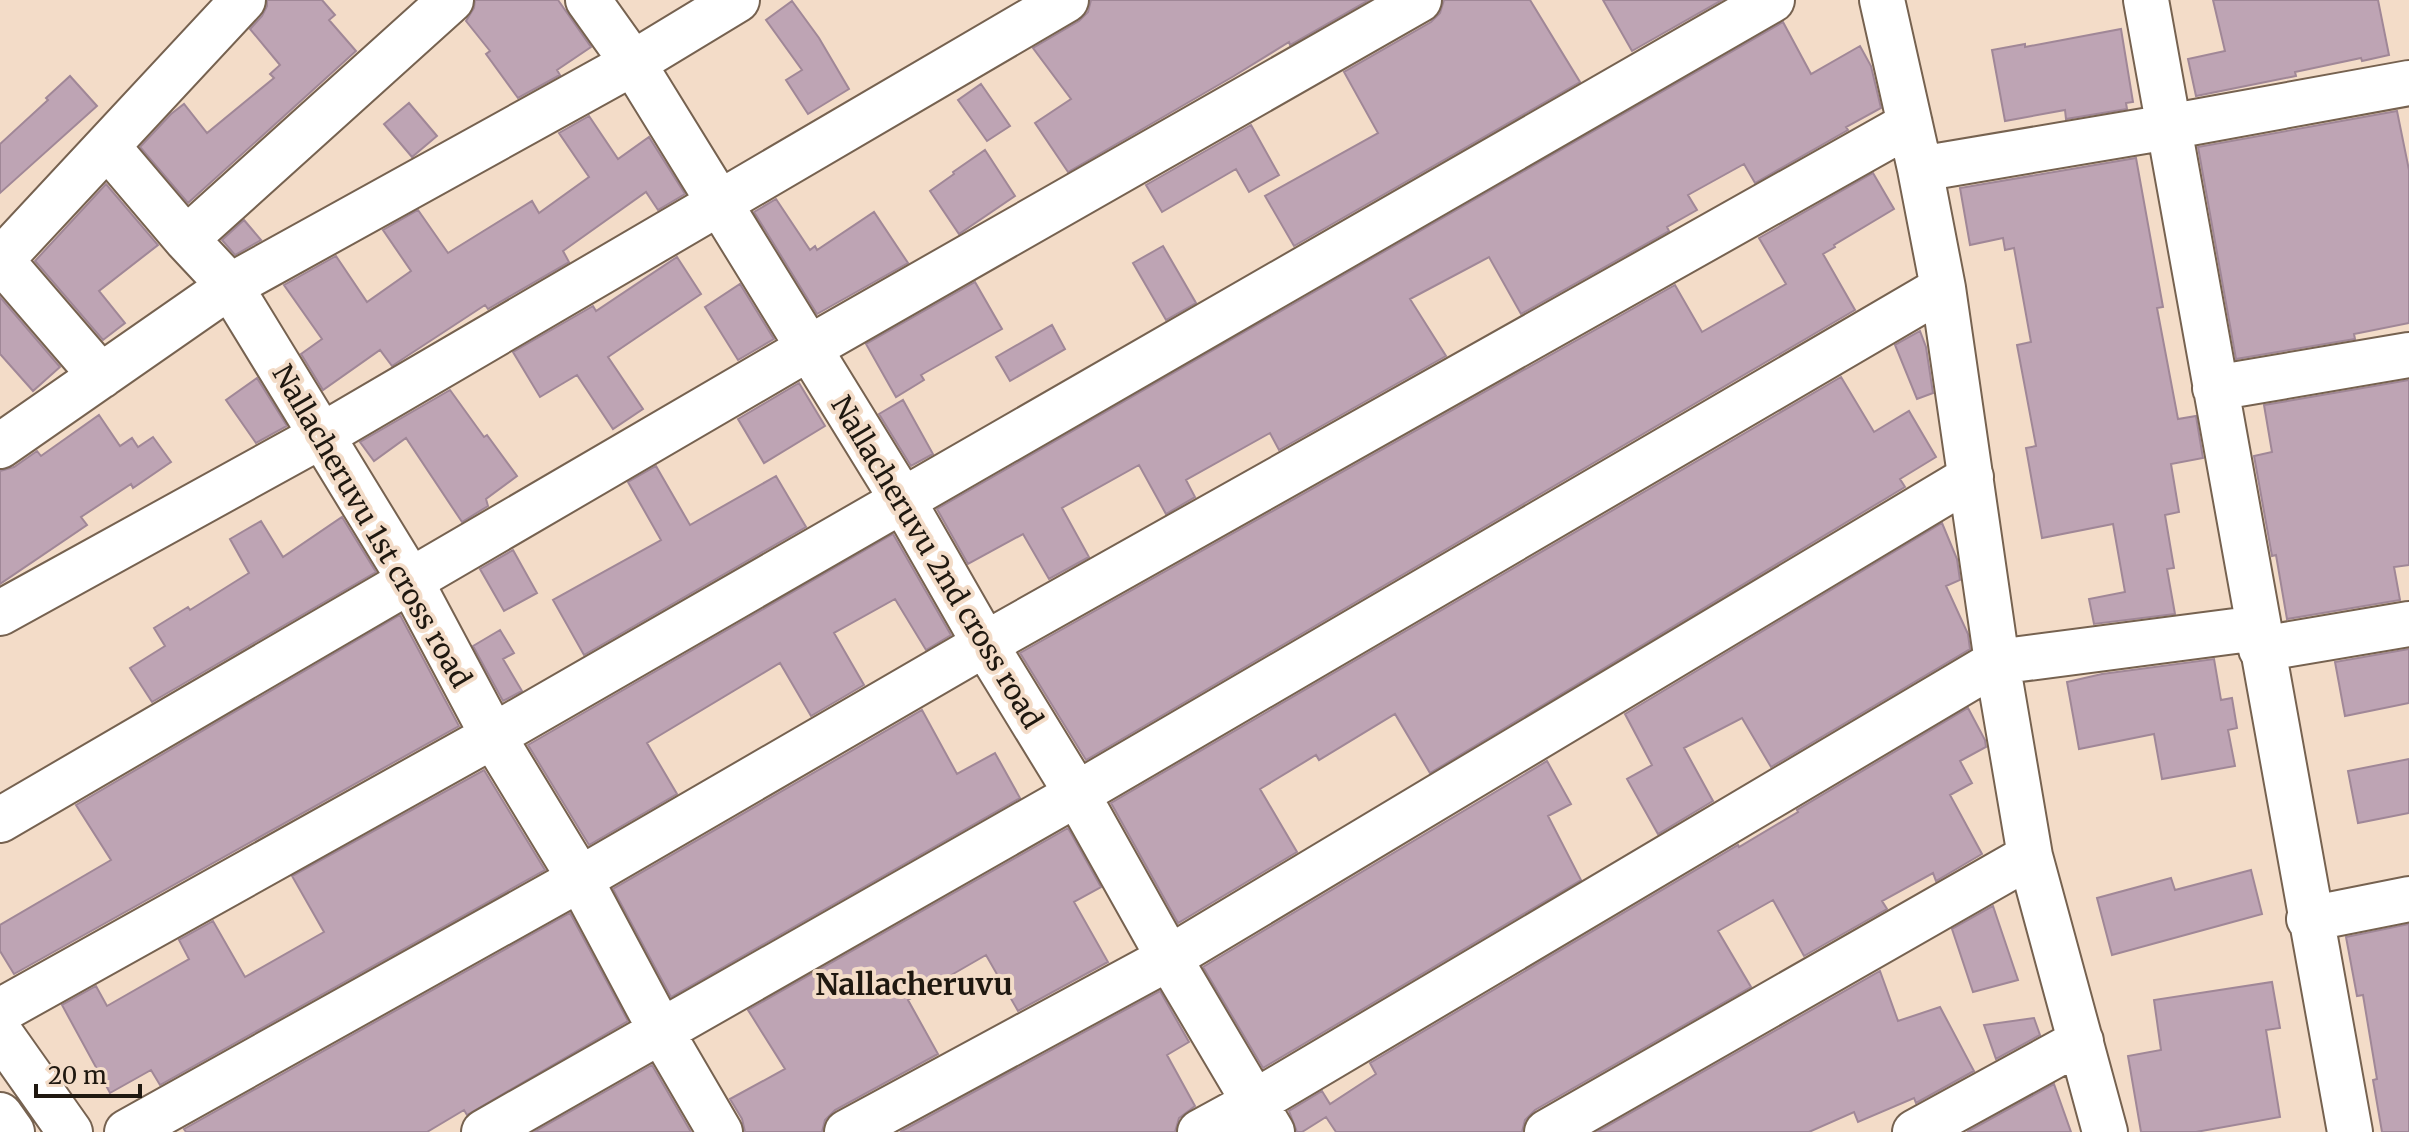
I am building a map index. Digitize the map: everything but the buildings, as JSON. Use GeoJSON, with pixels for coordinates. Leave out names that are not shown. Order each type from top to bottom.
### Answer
{"type":"FeatureCollection","features":[{"type":"Feature","properties":{"kind":"street"},"geometry":{"type":"LineString","coordinates":[[101,376],[0,260],[243,0]]}},
{"type":"Feature","properties":{"kind":"street"},"geometry":{"type":"LineString","coordinates":[[186,239],[451,0]]}},
{"type":"Feature","properties":{"kind":"street","name":"Nallacheruvu 2nd cross road"},"geometry":{"type":"LineString","coordinates":[[588,0],[633,63],[902,499],[1264,1117]]}},
{"type":"Feature","properties":{"kind":"street"},"geometry":{"type":"LineString","coordinates":[[0,446],[230,286],[633,63],[737,0]]}},
{"type":"Feature","properties":{"kind":"street"},"geometry":{"type":"LineString","coordinates":[[0,613],[321,436],[1066,0]]}},
{"type":"Feature","properties":{"kind":"street"},"geometry":{"type":"LineString","coordinates":[[0,820],[809,348],[1419,0]]}},
{"type":"Feature","properties":{"kind":"street"},"geometry":{"type":"LineString","coordinates":[[0,1011],[493,736],[1772,0]]}},
{"type":"Feature","properties":{"kind":"street"},"geometry":{"type":"LineString","coordinates":[[1882,0],[1943,288],[1997,662],[2030,856],[2105,1132]]}},
{"type":"Feature","properties":{"kind":"street"},"geometry":{"type":"LineString","coordinates":[[2146,0],[2309,919],[2350,1132]]}},
{"type":"Feature","properties":{"kind":"street"},"geometry":{"type":"LineString","coordinates":[[1920,169],[2409,83]]}},
{"type":"Feature","properties":{"kind":"street"},"geometry":{"type":"LineString","coordinates":[[127,1132],[580,879],[985,644],[1910,124]]}},
{"type":"Feature","properties":{"kind":"street","name":"Nallacheruvu 1st cross road"},"geometry":{"type":"LineString","coordinates":[[107,146],[230,286],[410,580],[493,736],[580,879],[661,1031],[720,1132]]}},
{"type":"Feature","properties":{"kind":"street"},"geometry":{"type":"LineString","coordinates":[[484,1132],[1077,794],[1943,288]]}},
{"type":"Feature","properties":{"kind":"street"},"geometry":{"type":"LineString","coordinates":[[2215,388],[2409,355]]}},
{"type":"Feature","properties":{"kind":"street"},"geometry":{"type":"LineString","coordinates":[[847,1132],[1169,958],[1971,477]]}},
{"type":"Feature","properties":{"kind":"street"},"geometry":{"type":"LineString","coordinates":[[1200,1132],[1264,1117],[1997,662],[2409,624]]}},
{"type":"Feature","properties":{"kind":"street"},"geometry":{"type":"LineString","coordinates":[[1547,1132],[2030,856]]}},
{"type":"Feature","properties":{"kind":"street"},"geometry":{"type":"LineString","coordinates":[[2309,919],[2409,899]]}},
{"type":"Feature","properties":{"kind":"street"},"geometry":{"type":"LineString","coordinates":[[0,1033],[70,1132]]}},
{"type":"Feature","properties":{"kind":"street"},"geometry":{"type":"LineString","coordinates":[[1915,1132],[2081,1041]]}},
{"type":"Feature","properties":{"kind":"street"},"geometry":{"type":"LineString","coordinates":[[0,1115],[12,1132]]}},
{"type":"Feature","properties":{"kind":"district","name":"Nallacheruvu"},"geometry":{"type":"Point","coordinates":[914,984]}}]}
